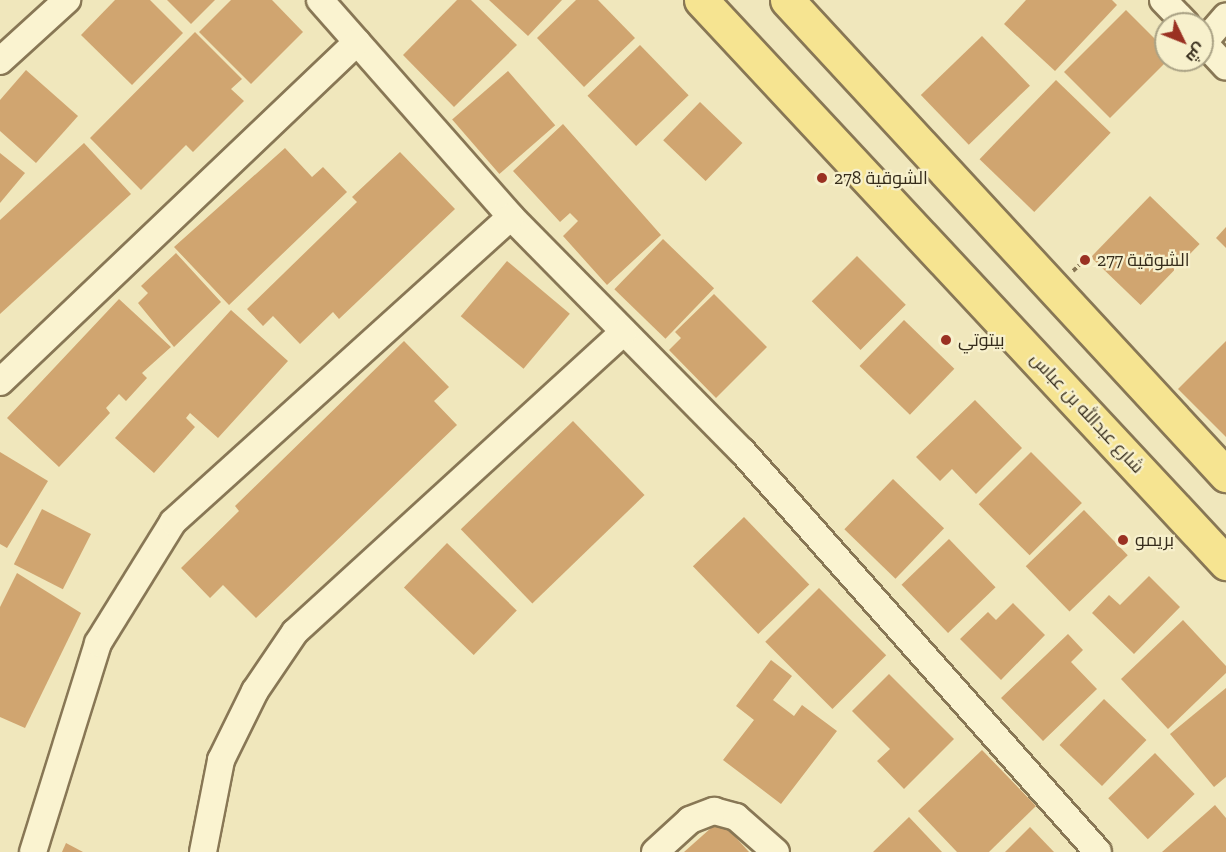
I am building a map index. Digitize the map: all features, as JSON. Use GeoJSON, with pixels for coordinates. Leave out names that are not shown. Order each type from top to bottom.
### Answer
{"type":"FeatureCollection","features":[{"type":"Feature","properties":{"kind":"main road","name":"شارع عبدالله بن عباس"},"geometry":{"type":"LineString","coordinates":[[701,0],[1226,563]]}},
{"type":"Feature","properties":{"kind":"main road"},"geometry":{"type":"LineString","coordinates":[[787,0],[1226,475]]}},
{"type":"Feature","properties":{"kind":"street"},"geometry":{"type":"LineString","coordinates":[[0,61],[67,0]]}},
{"type":"Feature","properties":{"kind":"street"},"geometry":{"type":"LineString","coordinates":[[320,0],[511,217],[742,451],[1098,852]]}},
{"type":"Feature","properties":{"kind":"street"},"geometry":{"type":"LineString","coordinates":[[1163,0],[1174,12]]}},
{"type":"Feature","properties":{"kind":"street"},"geometry":{"type":"LineString","coordinates":[[1214,30],[1226,16]]}},
{"type":"Feature","properties":{"kind":"street"},"geometry":{"type":"LineString","coordinates":[[0,382],[357,42]]}},
{"type":"Feature","properties":{"kind":"street"},"geometry":{"type":"LineString","coordinates":[[1214,54],[1226,67]]}},
{"type":"Feature","properties":{"kind":"street"},"geometry":{"type":"LineString","coordinates":[[33,852],[98,643],[172,522],[511,217]]}},
{"type":"Feature","properties":{"kind":"street"},"geometry":{"type":"LineString","coordinates":[[203,852],[221,760],[255,691],[295,632],[624,332]]}},
{"type":"Feature","properties":{"kind":"street"},"geometry":{"type":"LineString","coordinates":[[655,852],[690,820],[714,811],[736,817],[776,852]]}},
{"type":"Feature","properties":{"kind":"building"},"geometry":{"type":"Polygon","coordinates":[[[115,0],[150,0],[183,33],[132,85],[81,35],[115,0]]]}},
{"type":"Feature","properties":{"kind":"building"},"geometry":{"type":"Polygon","coordinates":[[[167,0],[215,0],[191,24],[167,0]]]}},
{"type":"Feature","properties":{"kind":"building"},"geometry":{"type":"Polygon","coordinates":[[[231,0],[272,0],[303,32],[251,84],[199,32],[231,0]]]}},
{"type":"Feature","properties":{"kind":"building"},"geometry":{"type":"Polygon","coordinates":[[[457,0],[471,0],[517,45],[454,107],[403,55],[457,0]]]}},
{"type":"Feature","properties":{"kind":"building"},"geometry":{"type":"Polygon","coordinates":[[[489,0],[562,0],[528,36],[489,0]]]}},
{"type":"Feature","properties":{"kind":"building"},"geometry":{"type":"Polygon","coordinates":[[[576,0],[598,0],[635,38],[584,87],[537,38],[576,0]]]}},
{"type":"Feature","properties":{"kind":"building"},"geometry":{"type":"Polygon","coordinates":[[[1026,0],[1112,0],[1117,5],[1055,71],[1004,24],[1026,0]]]}},
{"type":"Feature","properties":{"kind":"building"},"geometry":{"type":"Polygon","coordinates":[[[1126,10],[1154,38],[1154,72],[1156,72],[1110,118],[1064,72],[1126,10]]]}},
{"type":"Feature","properties":{"kind":"building"},"geometry":{"type":"Polygon","coordinates":[[[195,32],[242,79],[231,89],[244,101],[193,152],[186,145],[141,190],[90,138],[195,32]]]}},
{"type":"Feature","properties":{"kind":"building"},"geometry":{"type":"Polygon","coordinates":[[[982,36],[1030,86],[969,145],[921,95],[982,36]]]}},
{"type":"Feature","properties":{"kind":"building"},"geometry":{"type":"Polygon","coordinates":[[[640,45],[689,95],[636,146],[587,96],[640,45]]]}},
{"type":"Feature","properties":{"kind":"building"},"geometry":{"type":"Polygon","coordinates":[[[26,70],[78,116],[36,163],[0,131],[0,100],[26,70]]]}},
{"type":"Feature","properties":{"kind":"building"},"geometry":{"type":"Polygon","coordinates":[[[508,71],[555,125],[499,174],[452,120],[508,71]]]}},
{"type":"Feature","properties":{"kind":"building"},"geometry":{"type":"Polygon","coordinates":[[[1056,80],[1111,133],[1034,212],[980,159],[1056,80]]]}},
{"type":"Feature","properties":{"kind":"building"},"geometry":{"type":"Polygon","coordinates":[[[700,102],[742,143],[706,181],[663,140],[700,102]]]}},
{"type":"Feature","properties":{"kind":"building"},"geometry":{"type":"Polygon","coordinates":[[[563,124],[661,235],[607,285],[563,236],[578,221],[570,213],[560,222],[513,171],[563,124]]]}},
{"type":"Feature","properties":{"kind":"building"},"geometry":{"type":"Polygon","coordinates":[[[84,143],[131,194],[0,314],[0,220],[84,143]]]}},
{"type":"Feature","properties":{"kind":"building"},"geometry":{"type":"Polygon","coordinates":[[[285,148],[312,177],[323,167],[347,192],[229,305],[174,247],[285,148]]]}},
{"type":"Feature","properties":{"kind":"building"},"geometry":{"type":"Polygon","coordinates":[[[400,152],[455,209],[339,319],[333,312],[300,344],[273,316],[263,326],[247,309],[357,202],[352,197],[400,152]]]}},
{"type":"Feature","properties":{"kind":"building"},"geometry":{"type":"Polygon","coordinates":[[[0,153],[25,173],[0,203],[0,153]]]}},
{"type":"Feature","properties":{"kind":"building"},"geometry":{"type":"Polygon","coordinates":[[[1150,196],[1200,244],[1141,305],[1091,257],[1150,196]]]}},
{"type":"Feature","properties":{"kind":"building"},"geometry":{"type":"Polygon","coordinates":[[[1226,227],[1226,248],[1216,238],[1226,227]]]}},
{"type":"Feature","properties":{"kind":"building"},"geometry":{"type":"Polygon","coordinates":[[[663,239],[714,288],[665,339],[614,289],[663,239]]]}},
{"type":"Feature","properties":{"kind":"building"},"geometry":{"type":"Polygon","coordinates":[[[176,253],[221,302],[174,347],[138,303],[148,293],[141,286],[176,253]]]}},
{"type":"Feature","properties":{"kind":"building"},"geometry":{"type":"Polygon","coordinates":[[[857,256],[906,305],[861,350],[812,301],[857,256]]]}},
{"type":"Feature","properties":{"kind":"building"},"geometry":{"type":"Polygon","coordinates":[[[507,261],[570,314],[524,369],[461,316],[507,261]]]}},
{"type":"Feature","properties":{"kind":"building"},"geometry":{"type":"Polygon","coordinates":[[[714,294],[767,347],[716,398],[669,350],[681,338],[675,332],[714,294]]]}},
{"type":"Feature","properties":{"kind":"building"},"geometry":{"type":"Polygon","coordinates":[[[119,299],[171,347],[142,373],[147,378],[126,401],[119,394],[106,408],[110,413],[59,467],[7,418],[119,299]]]}},
{"type":"Feature","properties":{"kind":"building"},"geometry":{"type":"Polygon","coordinates":[[[231,310],[288,361],[218,438],[190,413],[186,418],[195,427],[154,473],[115,438],[231,310]]]}},
{"type":"Feature","properties":{"kind":"building"},"geometry":{"type":"Polygon","coordinates":[[[904,320],[954,369],[910,415],[860,366],[904,320]]]}},
{"type":"Feature","properties":{"kind":"building"},"geometry":{"type":"Polygon","coordinates":[[[404,341],[449,387],[434,401],[457,425],[256,618],[223,585],[210,598],[181,568],[239,511],[235,506],[404,341]]]}},
{"type":"Feature","properties":{"kind":"building"},"geometry":{"type":"Polygon","coordinates":[[[1226,341],[1226,437],[1178,389],[1226,341]]]}},
{"type":"Feature","properties":{"kind":"building"},"geometry":{"type":"Polygon","coordinates":[[[975,400],[1022,448],[976,494],[952,469],[940,481],[916,457],[975,400]]]}},
{"type":"Feature","properties":{"kind":"building"},"geometry":{"type":"Polygon","coordinates":[[[573,421],[645,495],[532,603],[461,529],[573,421]]]}},
{"type":"Feature","properties":{"kind":"building"},"geometry":{"type":"Polygon","coordinates":[[[0,452],[48,481],[7,548],[0,544],[0,452]]]}},
{"type":"Feature","properties":{"kind":"building"},"geometry":{"type":"Polygon","coordinates":[[[1031,452],[1082,503],[1030,555],[979,504],[1031,452]]]}},
{"type":"Feature","properties":{"kind":"building"},"geometry":{"type":"Polygon","coordinates":[[[893,479],[944,528],[895,579],[844,529],[893,479]]]}},
{"type":"Feature","properties":{"kind":"building"},"geometry":{"type":"Polygon","coordinates":[[[42,509],[91,534],[63,589],[14,564],[42,509]]]}},
{"type":"Feature","properties":{"kind":"building"},"geometry":{"type":"Polygon","coordinates":[[[1084,510],[1128,555],[1069,612],[1026,566],[1084,510]]]}},
{"type":"Feature","properties":{"kind":"building"},"geometry":{"type":"Polygon","coordinates":[[[744,517],[809,585],[758,634],[693,566],[744,517]]]}},
{"type":"Feature","properties":{"kind":"building"},"geometry":{"type":"Polygon","coordinates":[[[949,539],[996,587],[948,633],[902,585],[949,539]]]}},
{"type":"Feature","properties":{"kind":"building"},"geometry":{"type":"Polygon","coordinates":[[[447,543],[517,610],[474,655],[404,588],[447,543]]]}},
{"type":"Feature","properties":{"kind":"building"},"geometry":{"type":"Polygon","coordinates":[[[17,573],[81,613],[25,728],[0,717],[0,607],[17,573]]]}},
{"type":"Feature","properties":{"kind":"building"},"geometry":{"type":"Polygon","coordinates":[[[1149,576],[1180,607],[1134,654],[1092,613],[1109,595],[1120,605],[1149,576]]]}},
{"type":"Feature","properties":{"kind":"building"},"geometry":{"type":"Polygon","coordinates":[[[819,588],[886,655],[832,709],[765,642],[819,588]]]}},
{"type":"Feature","properties":{"kind":"building"},"geometry":{"type":"Polygon","coordinates":[[[1013,603],[1045,635],[1001,680],[960,639],[988,612],[996,620],[1013,603]]]}},
{"type":"Feature","properties":{"kind":"building"},"geometry":{"type":"Polygon","coordinates":[[[1183,620],[1226,666],[1226,673],[1168,729],[1121,679],[1183,620]]]}},
{"type":"Feature","properties":{"kind":"building"},"geometry":{"type":"Polygon","coordinates":[[[1068,634],[1083,650],[1071,662],[1097,689],[1043,741],[1001,698],[1068,634]]]}},
{"type":"Feature","properties":{"kind":"building"},"geometry":{"type":"Polygon","coordinates":[[[771,660],[792,676],[773,700],[794,716],[802,705],[837,731],[781,804],[723,760],[754,720],[736,706],[771,660]]]}},
{"type":"Feature","properties":{"kind":"building"},"geometry":{"type":"Polygon","coordinates":[[[889,674],[954,739],[904,789],[877,761],[890,749],[852,711],[889,674]]]}},
{"type":"Feature","properties":{"kind":"building"},"geometry":{"type":"Polygon","coordinates":[[[1226,688],[1226,777],[1214,787],[1170,734],[1226,688]]]}},
{"type":"Feature","properties":{"kind":"building"},"geometry":{"type":"Polygon","coordinates":[[[1104,699],[1146,740],[1102,786],[1060,745],[1104,699]]]}},
{"type":"Feature","properties":{"kind":"building"},"geometry":{"type":"Polygon","coordinates":[[[982,750],[1036,806],[989,852],[957,852],[918,811],[982,750]]]}},
{"type":"Feature","properties":{"kind":"building"},"geometry":{"type":"Polygon","coordinates":[[[1155,753],[1195,794],[1148,839],[1108,798],[1155,753]]]}},
{"type":"Feature","properties":{"kind":"building"},"geometry":{"type":"Polygon","coordinates":[[[1215,805],[1226,818],[1226,852],[1162,852],[1215,805]]]}},
{"type":"Feature","properties":{"kind":"building"},"geometry":{"type":"Polygon","coordinates":[[[909,817],[942,852],[873,852],[909,817]]]}},
{"type":"Feature","properties":{"kind":"building"},"geometry":{"type":"Polygon","coordinates":[[[720,820],[749,852],[684,852],[720,820]]]}},
{"type":"Feature","properties":{"kind":"building"},"geometry":{"type":"Polygon","coordinates":[[[1030,827],[1054,852],[1005,852],[1030,827]]]}},
{"type":"Feature","properties":{"kind":"building"},"geometry":{"type":"Polygon","coordinates":[[[66,843],[83,852],[62,852],[66,843]]]}},
{"type":"Feature","properties":{"kind":"place","name":"الشوقية 278"},"geometry":{"type":"Point","coordinates":[822,178]}},
{"type":"Feature","properties":{"kind":"place","name":"الشوقية 277"},"geometry":{"type":"Point","coordinates":[1085,260]}},
{"type":"Feature","properties":{"kind":"place","name":"بيتوتي"},"geometry":{"type":"Point","coordinates":[946,340]}},
{"type":"Feature","properties":{"kind":"place","name":"بريمو"},"geometry":{"type":"Point","coordinates":[1123,540]}}]}
